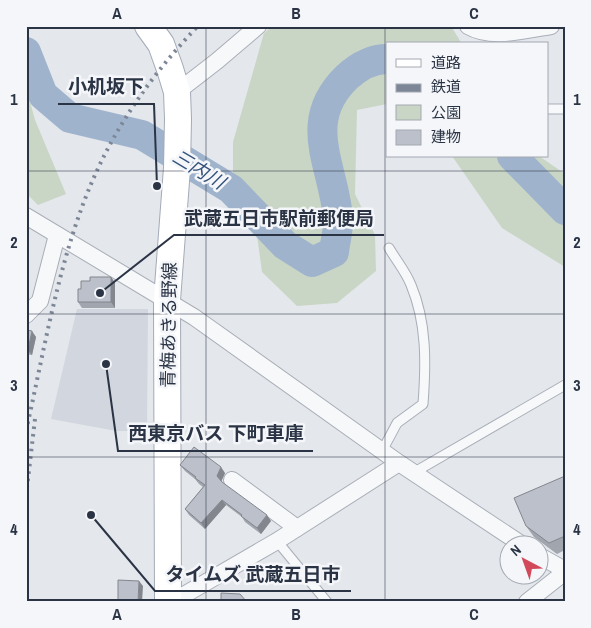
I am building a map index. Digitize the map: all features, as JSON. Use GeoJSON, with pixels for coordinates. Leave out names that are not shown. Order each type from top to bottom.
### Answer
{"type":"FeatureCollection","features":[{"type":"Feature","properties":{"kind":"main road","name":"青梅あきる野線"},"geometry":{"type":"LineString","coordinates":[[153,28],[161,44],[177,92],[177,157],[167,300],[168,602]]}},
{"type":"Feature","properties":{"kind":"street"},"geometry":{"type":"LineString","coordinates":[[177,92],[258,26]]}},
{"type":"Feature","properties":{"kind":"street"},"geometry":{"type":"LineString","coordinates":[[468,26],[476,31],[492,33],[551,26]]}},
{"type":"Feature","properties":{"kind":"street"},"geometry":{"type":"LineString","coordinates":[[26,216],[194,317],[406,468],[509,536]]}},
{"type":"Feature","properties":{"kind":"street"},"geometry":{"type":"LineString","coordinates":[[26,316],[40,301],[57,235]]}},
{"type":"Feature","properties":{"kind":"street"},"geometry":{"type":"LineString","coordinates":[[172,602],[297,528],[406,468]]}},
{"type":"Feature","properties":{"kind":"street"},"geometry":{"type":"LineString","coordinates":[[232,480],[297,528]]}},
{"type":"Feature","properties":{"kind":"street"},"geometry":{"type":"LineString","coordinates":[[527,602],[565,572],[548,561]]}},
{"type":"Feature","properties":{"kind":"lane"},"geometry":{"type":"LineString","coordinates":[[548,109],[565,109]]}},
{"type":"Feature","properties":{"kind":"lane"},"geometry":{"type":"LineString","coordinates":[[382,451],[397,423],[423,404],[425,378],[426,349],[420,313],[411,284],[389,248]]}},
{"type":"Feature","properties":{"kind":"lane"},"geometry":{"type":"LineString","coordinates":[[406,468],[565,385]]}},
{"type":"Feature","properties":{"kind":"lane"},"geometry":{"type":"LineString","coordinates":[[277,541],[327,602]]}},
{"type":"Feature","properties":{"kind":"shaded area"},"geometry":{"type":"Polygon","coordinates":[[[77,309],[148,309],[147,431],[116,431],[51,419],[77,309]]]}},
{"type":"Feature","properties":{"kind":"green space"},"geometry":{"type":"Polygon","coordinates":[[[273,26],[451,26],[461,42],[386,42],[386,104],[357,110],[355,194],[375,235],[376,271],[337,303],[297,306],[262,272],[256,228],[233,211],[233,142],[264,33],[273,26]]]}},
{"type":"Feature","properties":{"kind":"green space"},"geometry":{"type":"Polygon","coordinates":[[[26,87],[35,120],[66,194],[38,205],[26,193],[26,87]]]}},
{"type":"Feature","properties":{"kind":"green space"},"geometry":{"type":"Polygon","coordinates":[[[453,158],[542,158],[565,174],[565,267],[502,228],[453,158]]]}},
{"type":"Feature","properties":{"kind":"building"},"geometry":{"type":"Polygon","coordinates":[[[90,277],[111,277],[111,302],[78,302],[78,289],[81,289],[81,281],[90,281],[90,277]]]}},
{"type":"Feature","properties":{"kind":"building"},"geometry":{"type":"Polygon","coordinates":[[[26,330],[32,331],[28,350],[26,349],[26,330]]]}},
{"type":"Feature","properties":{"kind":"building"},"geometry":{"type":"Polygon","coordinates":[[[194,447],[221,467],[217,476],[222,482],[267,515],[257,528],[222,500],[201,523],[185,509],[205,485],[180,465],[194,447]]]}},
{"type":"Feature","properties":{"kind":"building"},"geometry":{"type":"Polygon","coordinates":[[[565,476],[565,536],[549,543],[548,536],[540,536],[526,526],[514,498],[565,476]]]}},
{"type":"Feature","properties":{"kind":"building"},"geometry":{"type":"Polygon","coordinates":[[[118,580],[139,581],[138,602],[118,602],[118,580]]]}},
{"type":"Feature","properties":{"kind":"building"},"geometry":{"type":"Polygon","coordinates":[[[221,593],[240,594],[247,602],[221,602],[221,593]]]}},
{"type":"Feature","properties":{"kind":"waterway","name":"三内川"},"geometry":{"type":"LineString","coordinates":[[26,52],[43,95],[70,118],[142,135],[231,189],[285,245],[312,262],[334,252],[338,226],[335,199],[323,145],[322,128],[325,111],[333,94],[351,73],[371,62],[386,59]]}},
{"type":"Feature","properties":{"kind":"waterway","name":"三内川"},"geometry":{"type":"LineString","coordinates":[[514,158],[565,210]]}},
{"type":"Feature","properties":{"kind":"railway"},"geometry":{"type":"LineString","coordinates":[[26,431],[54,301],[72,236],[95,175],[116,134],[140,96],[198,26]]}},
{"type":"Feature","properties":{"kind":"railway"},"geometry":{"type":"LineString","coordinates":[[26,496],[35,419]]}},
{"type":"Feature","properties":{"kind":"place","name":"小机坂下"},"geometry":{"type":"Point","coordinates":[157,186]}},
{"type":"Feature","properties":{"kind":"place","name":"武蔵五日市駅前郵便局"},"geometry":{"type":"Point","coordinates":[100,293]}},
{"type":"Feature","properties":{"kind":"place","name":"西東京バス 下町車庫"},"geometry":{"type":"Point","coordinates":[106,364]}},
{"type":"Feature","properties":{"kind":"place","name":"タイムズ 武蔵五日市"},"geometry":{"type":"Point","coordinates":[91,515]}}]}
